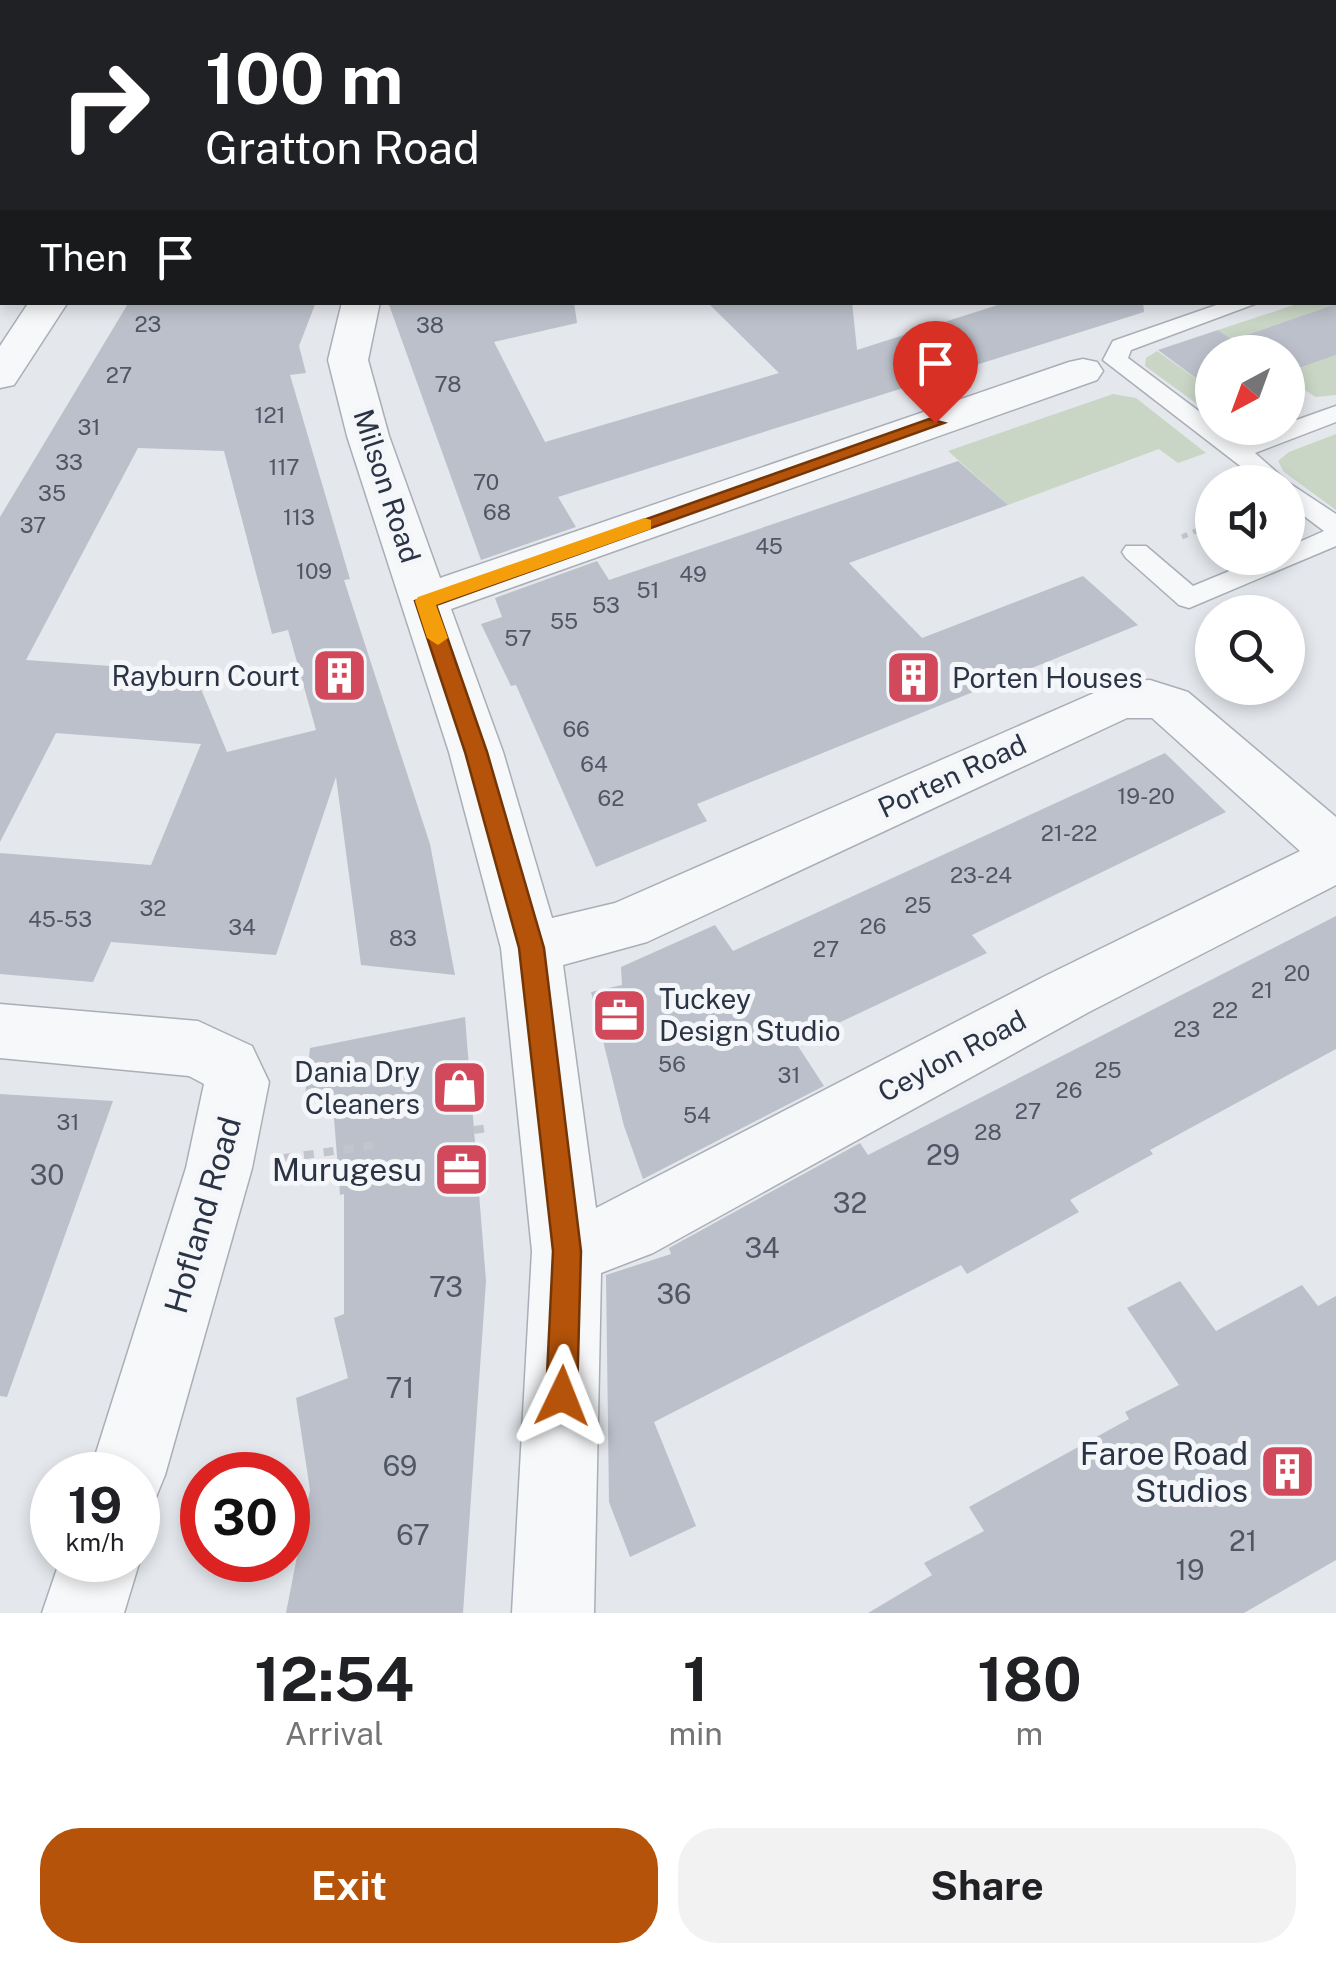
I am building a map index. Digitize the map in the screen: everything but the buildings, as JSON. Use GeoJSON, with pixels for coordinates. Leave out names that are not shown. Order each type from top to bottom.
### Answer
{"type":"FeatureCollection","features":[{"type":"Feature","properties":{"kind":"street"},"geometry":{"type":"LineString","coordinates":[[0,376],[47,305]]}},
{"type":"Feature","properties":{"kind":"street","name":"Milson Road"},"geometry":{"type":"LineString","coordinates":[[360,305],[348,360],[368,436],[476,752],[531,948],[567,1251],[553,1613]]}},
{"type":"Feature","properties":{"kind":"street"},"geometry":{"type":"LineString","coordinates":[[425,601],[1099,365]]}},
{"type":"Feature","properties":{"kind":"street","name":"Porten Road"},"geometry":{"type":"LineString","coordinates":[[531,948],[626,925],[1119,700],[1150,698],[1170,705],[1336,850]]}},
{"type":"Feature","properties":{"kind":"street","name":"Ceylon Road"},"geometry":{"type":"LineString","coordinates":[[567,1251],[629,1230],[1068,994],[1336,859]]}},
{"type":"Feature","properties":{"kind":"street","name":"Hofland Road"},"geometry":{"type":"LineString","coordinates":[[0,1032],[198,1048],[230,1066],[238,1082],[219,1168],[134,1452]]}},
{"type":"Feature","properties":{"kind":"street"},"geometry":{"type":"LineString","coordinates":[[82,1613],[93,1582]]}},
{"type":"Feature","properties":{"kind":"lane"},"geometry":{"type":"LineString","coordinates":[[1239,305],[1120,346],[1099,365],[1255,465]]}},
{"type":"Feature","properties":{"kind":"lane"},"geometry":{"type":"LineString","coordinates":[[1236,451],[1336,413]]}},
{"type":"Feature","properties":{"kind":"lane"},"geometry":{"type":"LineString","coordinates":[[1305,504],[1336,528]]}},
{"type":"Feature","properties":{"kind":"lane"},"geometry":{"type":"LineString","coordinates":[[1305,549],[1336,536]]}},
{"type":"Feature","properties":{"kind":"lane"},"geometry":{"type":"LineString","coordinates":[[1136,552],[1189,598],[1243,575]]}},
{"type":"Feature","properties":{"kind":"path"},"geometry":{"type":"LineString","coordinates":[[219,1168],[377,1145]]}},
{"type":"Feature","properties":{"kind":"green space"},"geometry":{"type":"Polygon","coordinates":[[[1294,305],[1333,305],[1246,335],[1225,335],[1218,330],[1294,305]]]}},
{"type":"Feature","properties":{"kind":"green space"},"geometry":{"type":"Polygon","coordinates":[[[1157,351],[1195,378],[1195,403],[1145,366],[1146,358],[1157,351]]]}},
{"type":"Feature","properties":{"kind":"green space"},"geometry":{"type":"Polygon","coordinates":[[[1336,355],[1336,395],[1316,397],[1305,390],[1305,366],[1336,355]]]}},
{"type":"Feature","properties":{"kind":"green space"},"geometry":{"type":"Polygon","coordinates":[[[1113,394],[1136,398],[1206,453],[1178,463],[1159,449],[1008,505],[948,451],[1113,394]]]}},
{"type":"Feature","properties":{"kind":"green space"},"geometry":{"type":"Polygon","coordinates":[[[1336,434],[1336,510],[1305,487],[1305,465],[1280,465],[1278,461],[1289,452],[1336,434]]]}},
{"type":"Feature","properties":{"kind":"slow traffic"},"geometry":{"type":"LineString","coordinates":[[438,638],[425,601],[644,525]]}},
{"type":"Feature","properties":{"kind":"place","name":"Rayburn Court"},"geometry":{"type":"Point","coordinates":[339,676]}},
{"type":"Feature","properties":{"kind":"place","name":"Porten Houses"},"geometry":{"type":"Point","coordinates":[913,678]}},
{"type":"Feature","properties":{"kind":"place","name":"Tuckey Design Studio"},"geometry":{"type":"Point","coordinates":[620,1015]}},
{"type":"Feature","properties":{"kind":"place","name":"Dania Dry Cleaners"},"geometry":{"type":"Point","coordinates":[459,1088]}},
{"type":"Feature","properties":{"kind":"place","name":"Murugesu"},"geometry":{"type":"Point","coordinates":[461,1170]}},
{"type":"Feature","properties":{"kind":"place","name":"Faroe Road Studios"},"geometry":{"type":"Point","coordinates":[1287,1472]}},
{"type":"Feature","properties":{"kind":"route"},"geometry":{"type":"LineString","coordinates":[[562,1396],[567,1251],[531,948],[500,830],[425,601],[935,423]]}}]}
